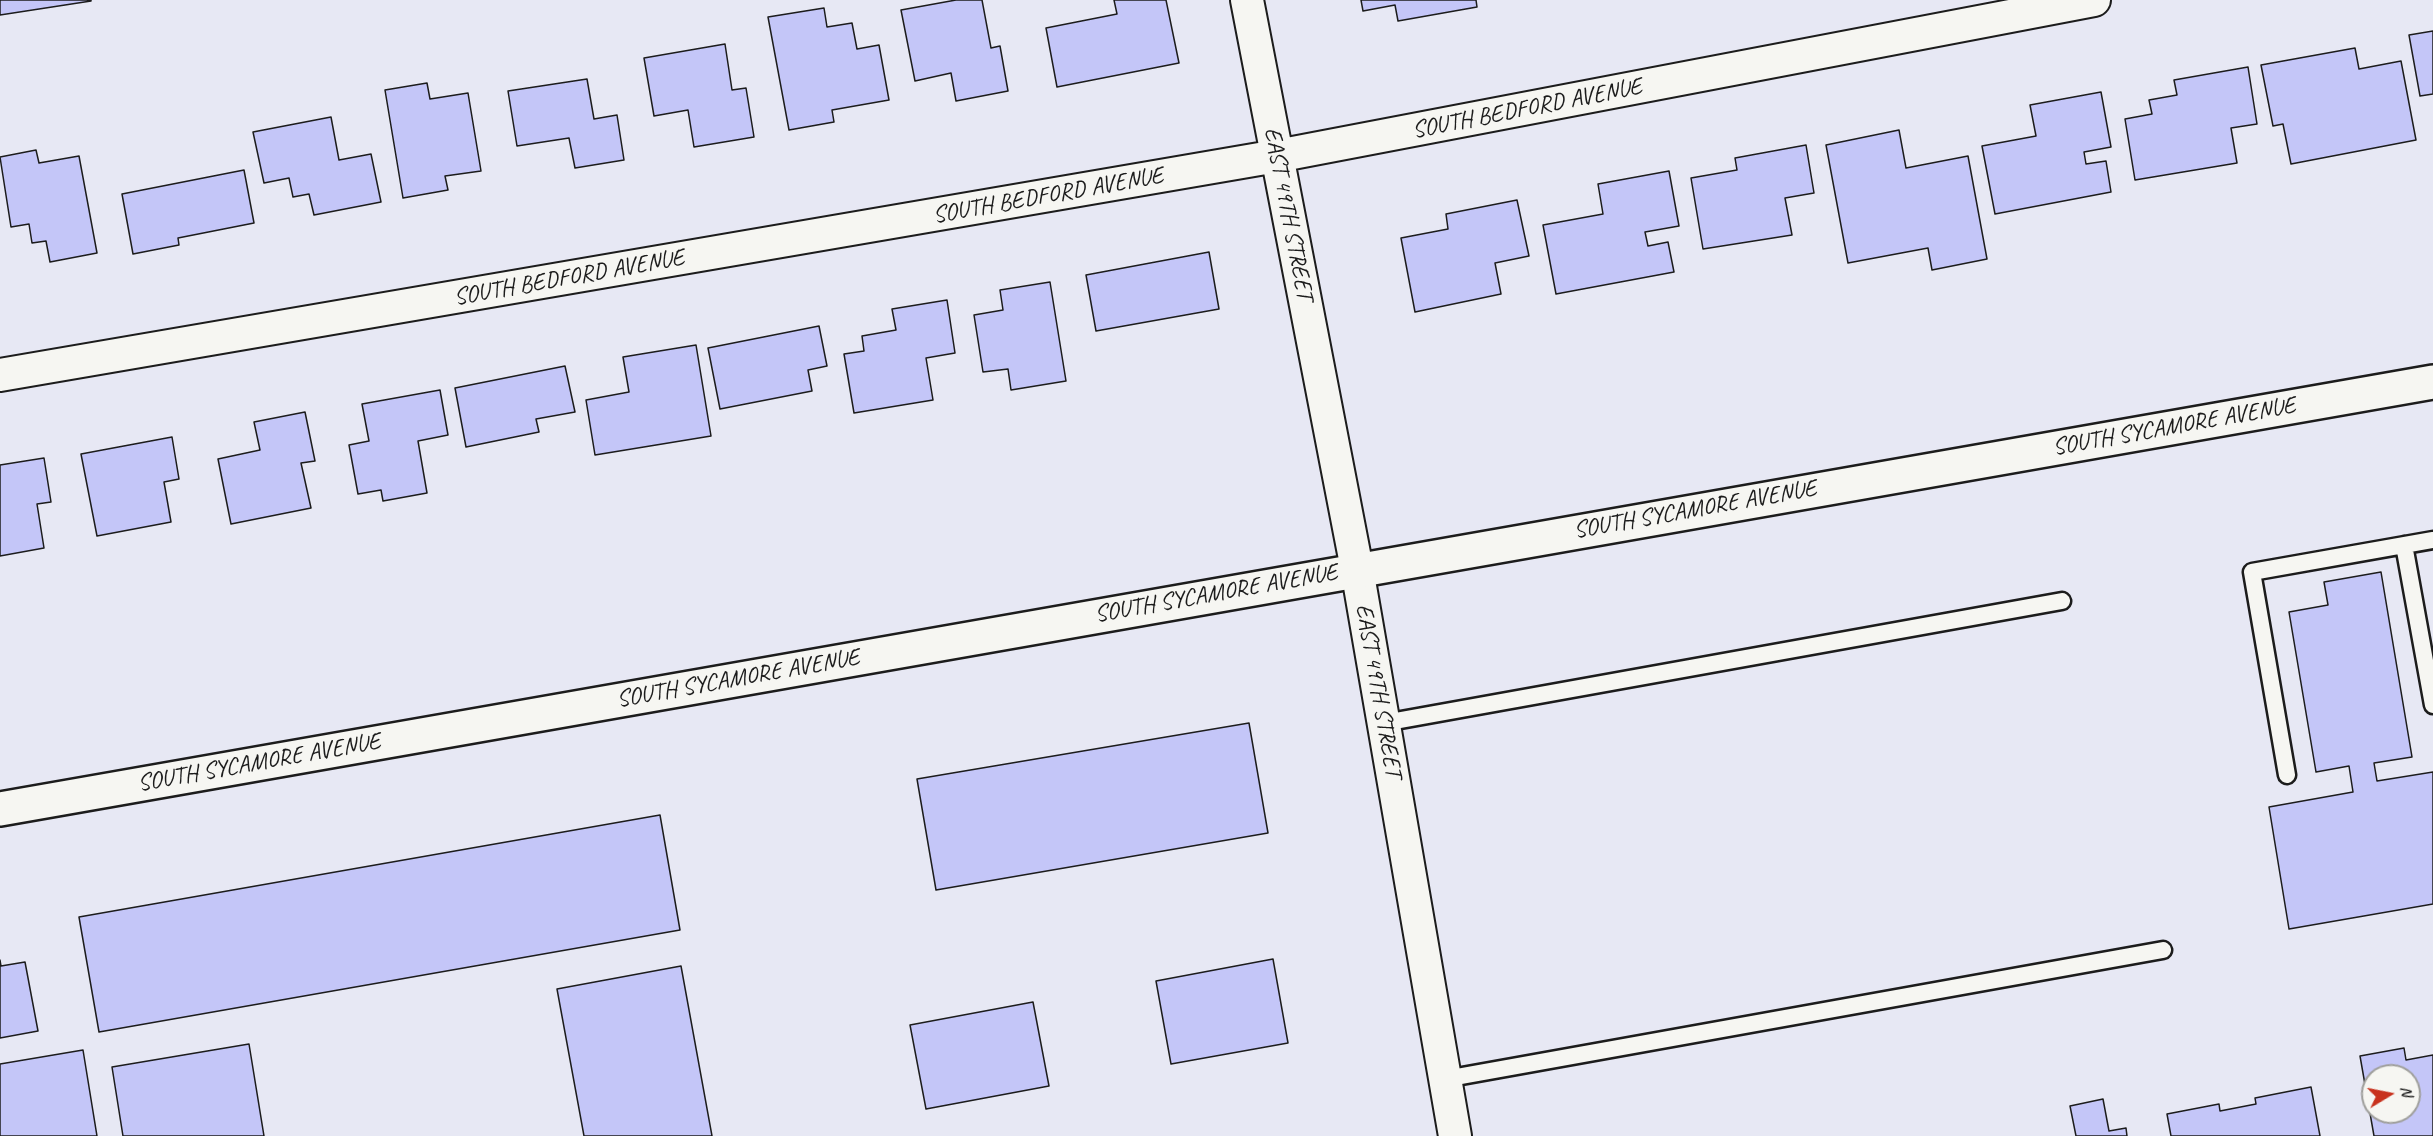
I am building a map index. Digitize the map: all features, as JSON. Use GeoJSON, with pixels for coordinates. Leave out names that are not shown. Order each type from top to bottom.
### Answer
{"type":"FeatureCollection","features":[{"type":"Feature","properties":{"kind":"main road","name":"SOUTH SYCAMORE AVENUE"},"geometry":{"type":"LineString","coordinates":[[0,809],[1357,569],[2433,382]]}},
{"type":"Feature","properties":{"kind":"street","name":"EAST 49TH STREET"},"geometry":{"type":"LineString","coordinates":[[1247,0],[1357,569],[1455,1136]]}},
{"type":"Feature","properties":{"kind":"street","name":"SOUTH BEDFORD AVENUE"},"geometry":{"type":"LineString","coordinates":[[0,375],[1276,156],[2094,0]]}},
{"type":"Feature","properties":{"kind":"lane"},"geometry":{"type":"LineString","coordinates":[[2287,775],[2252,572],[2433,540]]}},
{"type":"Feature","properties":{"kind":"lane"},"geometry":{"type":"LineString","coordinates":[[2404,545],[2433,705]]}},
{"type":"Feature","properties":{"kind":"lane"},"geometry":{"type":"LineString","coordinates":[[1384,723],[2062,601]]}},
{"type":"Feature","properties":{"kind":"lane"},"geometry":{"type":"LineString","coordinates":[[1445,1079],[2163,950]]}},
{"type":"Feature","properties":{"kind":"building"},"geometry":{"type":"Polygon","coordinates":[[[0,0],[91,0],[91,1],[0,15],[0,0]]]}},
{"type":"Feature","properties":{"kind":"building"},"geometry":{"type":"Polygon","coordinates":[[[956,0],[982,0],[991,48],[1000,46],[1008,91],[956,101],[951,73],[915,81],[901,10],[956,0]]]}},
{"type":"Feature","properties":{"kind":"building"},"geometry":{"type":"Polygon","coordinates":[[[1114,0],[1166,0],[1179,63],[1057,87],[1046,28],[1117,14],[1114,0]]]}},
{"type":"Feature","properties":{"kind":"building"},"geometry":{"type":"Polygon","coordinates":[[[1361,0],[1476,0],[1477,7],[1398,21],[1395,5],[1363,11],[1361,0]]]}},
{"type":"Feature","properties":{"kind":"building"},"geometry":{"type":"Polygon","coordinates":[[[824,8],[827,27],[852,23],[857,49],[879,45],[889,100],[832,110],[834,122],[789,130],[768,17],[824,8]]]}},
{"type":"Feature","properties":{"kind":"building"},"geometry":{"type":"Polygon","coordinates":[[[2433,31],[2433,94],[2420,96],[2409,35],[2433,31]]]}},
{"type":"Feature","properties":{"kind":"building"},"geometry":{"type":"Polygon","coordinates":[[[725,44],[732,90],[746,88],[754,137],[694,147],[688,110],[654,116],[644,58],[725,44]]]}},
{"type":"Feature","properties":{"kind":"building"},"geometry":{"type":"Polygon","coordinates":[[[2355,48],[2359,69],[2401,61],[2416,140],[2291,164],[2283,124],[2273,126],[2261,65],[2355,48]]]}},
{"type":"Feature","properties":{"kind":"building"},"geometry":{"type":"Polygon","coordinates":[[[2248,67],[2257,124],[2231,128],[2237,163],[2135,180],[2125,119],[2152,114],[2149,100],[2177,95],[2174,80],[2248,67]]]}},
{"type":"Feature","properties":{"kind":"building"},"geometry":{"type":"Polygon","coordinates":[[[587,79],[594,119],[617,115],[624,160],[575,168],[569,138],[517,146],[508,91],[587,79]]]}},
{"type":"Feature","properties":{"kind":"building"},"geometry":{"type":"Polygon","coordinates":[[[427,83],[430,99],[468,93],[481,171],[445,176],[448,190],[403,198],[385,90],[427,83]]]}},
{"type":"Feature","properties":{"kind":"building"},"geometry":{"type":"Polygon","coordinates":[[[2101,92],[2111,147],[2084,152],[2086,164],[2106,161],[2111,192],[1995,214],[1982,146],[2036,136],[2030,105],[2101,92]]]}},
{"type":"Feature","properties":{"kind":"building"},"geometry":{"type":"Polygon","coordinates":[[[331,117],[339,160],[371,154],[381,202],[314,215],[309,194],[293,197],[289,178],[264,183],[253,132],[331,117]]]}},
{"type":"Feature","properties":{"kind":"building"},"geometry":{"type":"Polygon","coordinates":[[[1899,130],[1906,168],[1968,156],[1987,259],[1932,270],[1928,248],[1848,263],[1826,145],[1899,130]]]}},
{"type":"Feature","properties":{"kind":"building"},"geometry":{"type":"Polygon","coordinates":[[[1806,145],[1814,193],[1785,198],[1792,235],[1703,249],[1691,178],[1737,170],[1735,158],[1806,145]]]}},
{"type":"Feature","properties":{"kind":"building"},"geometry":{"type":"Polygon","coordinates":[[[36,150],[39,163],[79,156],[97,253],[50,262],[46,241],[32,243],[29,224],[11,227],[0,157],[36,150]]]}},
{"type":"Feature","properties":{"kind":"building"},"geometry":{"type":"Polygon","coordinates":[[[244,170],[254,223],[178,238],[179,245],[133,254],[122,194],[244,170]]]}},
{"type":"Feature","properties":{"kind":"building"},"geometry":{"type":"Polygon","coordinates":[[[1669,171],[1679,226],[1645,232],[1648,246],[1668,242],[1674,272],[1556,294],[1543,225],[1603,214],[1598,184],[1669,171]]]}},
{"type":"Feature","properties":{"kind":"building"},"geometry":{"type":"Polygon","coordinates":[[[1517,200],[1529,256],[1495,263],[1501,294],[1415,312],[1401,238],[1448,229],[1446,214],[1517,200]]]}},
{"type":"Feature","properties":{"kind":"building"},"geometry":{"type":"Polygon","coordinates":[[[1209,252],[1219,309],[1096,331],[1086,275],[1209,252]]]}},
{"type":"Feature","properties":{"kind":"building"},"geometry":{"type":"Polygon","coordinates":[[[1050,282],[1066,381],[1011,390],[1008,369],[983,372],[974,315],[1003,310],[1000,290],[1050,282]]]}},
{"type":"Feature","properties":{"kind":"building"},"geometry":{"type":"Polygon","coordinates":[[[947,300],[955,353],[926,358],[933,400],[854,413],[844,354],[864,351],[862,336],[896,330],[892,309],[947,300]]]}},
{"type":"Feature","properties":{"kind":"building"},"geometry":{"type":"Polygon","coordinates":[[[819,326],[827,366],[808,370],[812,391],[720,409],[708,348],[819,326]]]}},
{"type":"Feature","properties":{"kind":"building"},"geometry":{"type":"Polygon","coordinates":[[[696,345],[711,436],[595,455],[586,400],[629,392],[623,357],[696,345]]]}},
{"type":"Feature","properties":{"kind":"building"},"geometry":{"type":"Polygon","coordinates":[[[565,366],[575,412],[536,419],[539,432],[466,447],[455,388],[565,366]]]}},
{"type":"Feature","properties":{"kind":"building"},"geometry":{"type":"Polygon","coordinates":[[[440,390],[448,435],[418,441],[427,493],[383,501],[381,490],[358,494],[349,445],[369,441],[362,404],[440,390]]]}},
{"type":"Feature","properties":{"kind":"building"},"geometry":{"type":"Polygon","coordinates":[[[305,412],[315,461],[301,463],[311,508],[231,524],[218,459],[260,450],[254,422],[305,412]]]}},
{"type":"Feature","properties":{"kind":"building"},"geometry":{"type":"Polygon","coordinates":[[[172,437],[179,479],[164,482],[171,522],[97,536],[81,454],[172,437]]]}},
{"type":"Feature","properties":{"kind":"building"},"geometry":{"type":"Polygon","coordinates":[[[44,458],[51,502],[37,504],[44,548],[0,556],[0,465],[44,458]]]}},
{"type":"Feature","properties":{"kind":"building"},"geometry":{"type":"Polygon","coordinates":[[[2381,572],[2412,757],[2374,763],[2377,781],[2433,772],[2433,904],[2289,929],[2269,807],[2353,792],[2349,766],[2316,772],[2289,612],[2328,605],[2324,582],[2381,572]]]}},
{"type":"Feature","properties":{"kind":"building"},"geometry":{"type":"Polygon","coordinates":[[[1249,723],[1268,833],[936,890],[917,779],[1249,723]]]}},
{"type":"Feature","properties":{"kind":"building"},"geometry":{"type":"Polygon","coordinates":[[[660,815],[680,930],[99,1032],[79,917],[660,815]]]}},
{"type":"Feature","properties":{"kind":"building"},"geometry":{"type":"Polygon","coordinates":[[[1273,959],[1288,1043],[1171,1064],[1156,981],[1273,959]]]}},
{"type":"Feature","properties":{"kind":"building"},"geometry":{"type":"Polygon","coordinates":[[[0,960],[1,966],[25,962],[38,1031],[0,1038],[0,960]]]}},
{"type":"Feature","properties":{"kind":"building"},"geometry":{"type":"Polygon","coordinates":[[[681,966],[712,1136],[584,1136],[557,989],[681,966]]]}},
{"type":"Feature","properties":{"kind":"building"},"geometry":{"type":"Polygon","coordinates":[[[1033,1002],[1049,1086],[926,1109],[910,1025],[1033,1002]]]}},
{"type":"Feature","properties":{"kind":"building"},"geometry":{"type":"Polygon","coordinates":[[[249,1044],[264,1136],[123,1136],[112,1067],[249,1044]]]}},
{"type":"Feature","properties":{"kind":"building"},"geometry":{"type":"Polygon","coordinates":[[[2404,1048],[2406,1060],[2433,1055],[2433,1136],[2374,1136],[2372,1124],[2421,1124],[2421,1064],[2361,1064],[2360,1056],[2404,1048]]]}},
{"type":"Feature","properties":{"kind":"building"},"geometry":{"type":"Polygon","coordinates":[[[83,1050],[97,1136],[0,1136],[0,1064],[83,1050]]]}},
{"type":"Feature","properties":{"kind":"building"},"geometry":{"type":"Polygon","coordinates":[[[2311,1087],[2320,1136],[2171,1136],[2167,1114],[2219,1104],[2220,1111],[2256,1104],[2255,1098],[2311,1087]]]}},
{"type":"Feature","properties":{"kind":"building"},"geometry":{"type":"Polygon","coordinates":[[[2103,1099],[2109,1131],[2126,1128],[2127,1136],[2076,1136],[2070,1106],[2103,1099]]]}}]}
